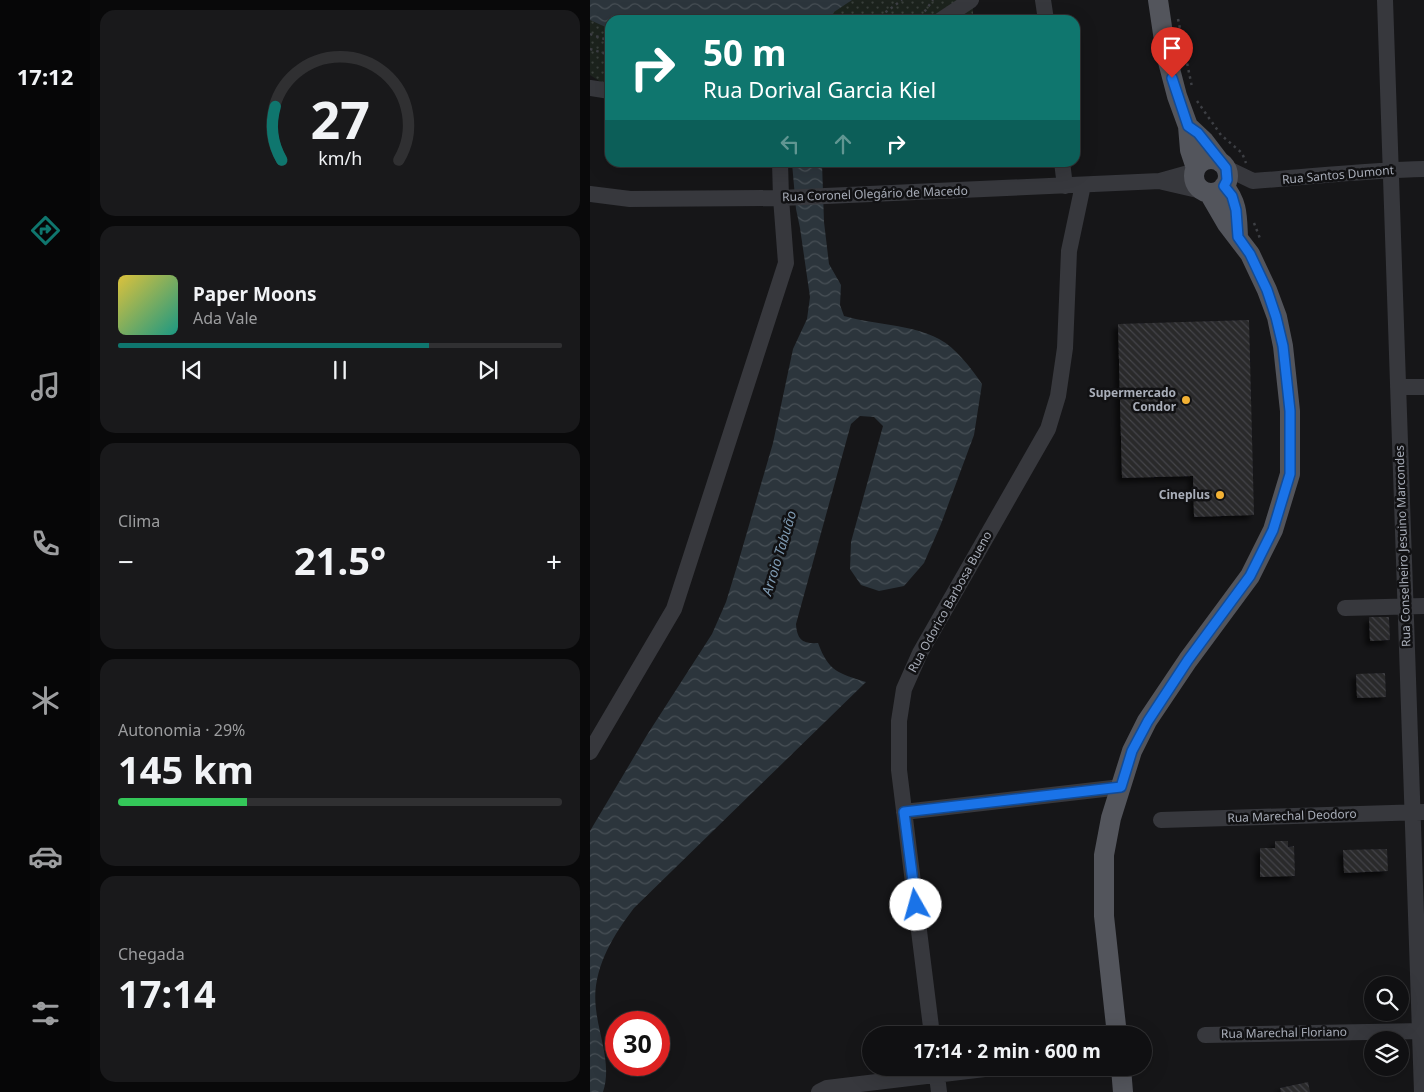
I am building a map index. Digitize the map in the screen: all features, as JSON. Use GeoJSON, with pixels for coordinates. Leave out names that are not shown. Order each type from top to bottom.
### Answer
{"type":"FeatureCollection","features":[{"type":"Feature","properties":{"kind":"main road"},"geometry":{"type":"LineString","coordinates":[[1117,1026],[1104,916],[1104,855],[1111,818],[1132,751],[1148,721],[1188,660],[1250,576],[1273,530],[1290,474],[1290,411],[1283,346],[1276,317],[1267,290],[1250,254],[1222,216],[1198,133],[1188,126],[1172,78],[1162,33],[1158,0]]}},
{"type":"Feature","properties":{"kind":"main road"},"geometry":{"type":"LineString","coordinates":[[1122,1076],[1123,1092]]}},
{"type":"Feature","properties":{"kind":"street"},"geometry":{"type":"LineString","coordinates":[[948,15],[971,0]]}},
{"type":"Feature","properties":{"kind":"street"},"geometry":{"type":"LineString","coordinates":[[1043,0],[1045,15]]}},
{"type":"Feature","properties":{"kind":"street","name":"Rua Conselheiro Jesuino Marcondes"},"geometry":{"type":"LineString","coordinates":[[1385,0],[1405,608],[1418,812],[1422,1092]]}},
{"type":"Feature","properties":{"kind":"street"},"geometry":{"type":"LineString","coordinates":[[590,88],[605,91]]}},
{"type":"Feature","properties":{"kind":"street"},"geometry":{"type":"LineString","coordinates":[[590,752],[674,609],[786,263],[786,198],[781,167]]}},
{"type":"Feature","properties":{"kind":"street"},"geometry":{"type":"LineString","coordinates":[[1063,167],[1065,186]]}},
{"type":"Feature","properties":{"kind":"street","name":"Rua Santos Dumont"},"geometry":{"type":"LineString","coordinates":[[1253,182],[1390,170],[1424,169]]}},
{"type":"Feature","properties":{"kind":"street","name":"Rua Coronel Olegário de Macedo"},"geometry":{"type":"LineString","coordinates":[[590,194],[630,199],[786,198],[1160,181],[1185,174],[1212,178]]}},
{"type":"Feature","properties":{"kind":"street"},"geometry":{"type":"LineString","coordinates":[[1212,178],[1253,182]]}},
{"type":"Feature","properties":{"kind":"street","name":"Rua Odorico Barbosa Bueno"},"geometry":{"type":"LineString","coordinates":[[931,1026],[899,770],[899,721],[904,689],[920,653],[1048,429],[1058,396],[1065,348],[1069,250],[1084,185]]}},
{"type":"Feature","properties":{"kind":"street"},"geometry":{"type":"LineString","coordinates":[[1398,387],[1424,387]]}},
{"type":"Feature","properties":{"kind":"street"},"geometry":{"type":"LineString","coordinates":[[1345,608],[1405,608],[1424,606]]}},
{"type":"Feature","properties":{"kind":"street"},"geometry":{"type":"LineString","coordinates":[[904,812],[1121,787]]}},
{"type":"Feature","properties":{"kind":"street","name":"Rua Marechal Deodoro"},"geometry":{"type":"LineString","coordinates":[[1161,820],[1418,812]]}},
{"type":"Feature","properties":{"kind":"street","name":"Rua Marechal Floriano"},"geometry":{"type":"LineString","coordinates":[[1205,1035],[1422,1031]]}},
{"type":"Feature","properties":{"kind":"street"},"geometry":{"type":"LineString","coordinates":[[819,1092],[827,1088],[905,1076]]}},
{"type":"Feature","properties":{"kind":"street"},"geometry":{"type":"LineString","coordinates":[[938,1076],[940,1092]]}},
{"type":"Feature","properties":{"kind":"path"},"geometry":{"type":"LineString","coordinates":[[882,15],[902,0]]}},
{"type":"Feature","properties":{"kind":"path"},"geometry":{"type":"LineString","coordinates":[[922,15],[933,0]]}},
{"type":"Feature","properties":{"kind":"path"},"geometry":{"type":"LineString","coordinates":[[1178,18],[1193,90]]}},
{"type":"Feature","properties":{"kind":"path"},"geometry":{"type":"LineString","coordinates":[[590,34],[605,39]]}},
{"type":"Feature","properties":{"kind":"path"},"geometry":{"type":"LineString","coordinates":[[590,49],[605,54]]}},
{"type":"Feature","properties":{"kind":"path"},"geometry":{"type":"LineString","coordinates":[[1195,99],[1221,135],[1242,153],[1253,182]]}},
{"type":"Feature","properties":{"kind":"path"},"geometry":{"type":"LineString","coordinates":[[1251,216],[1265,249]]}},
{"type":"Feature","properties":{"kind":"shaded area"},"geometry":{"type":"Polygon","coordinates":[[[590,0],[973,0],[973,15],[605,15],[605,85],[590,75],[590,0]]]}},
{"type":"Feature","properties":{"kind":"water"},"geometry":{"type":"Polygon","coordinates":[[[590,0],[852,0],[832,15],[605,15],[605,27],[590,20],[590,0]]]}},
{"type":"Feature","properties":{"kind":"water","name":"Arroio Tabuão"},"geometry":{"type":"Polygon","coordinates":[[[792,167],[822,167],[824,222],[829,264],[841,285],[840,305],[844,316],[916,330],[939,339],[957,353],[982,384],[974,435],[941,524],[924,563],[904,586],[879,591],[861,585],[850,569],[851,542],[883,426],[874,417],[860,416],[851,424],[796,624],[799,637],[808,643],[818,643],[831,666],[841,673],[866,682],[634,908],[626,919],[605,955],[597,981],[596,1009],[605,1056],[606,1076],[603,1092],[590,1092],[590,831],[647,735],[712,634],[726,602],[773,443],[793,349],[807,319],[810,297],[796,209],[792,167]]]}},
{"type":"Feature","properties":{"kind":"building","name":"Supermercado Condor"},"geometry":{"type":"Polygon","coordinates":[[[1249,320],[1254,515],[1194,517],[1193,476],[1122,478],[1118,324],[1249,320]]]}},
{"type":"Feature","properties":{"kind":"building"},"geometry":{"type":"Polygon","coordinates":[[[1369,617],[1389,617],[1390,640],[1370,641],[1369,617]]]}},
{"type":"Feature","properties":{"kind":"building"},"geometry":{"type":"Polygon","coordinates":[[[1385,673],[1386,697],[1357,698],[1356,674],[1385,673]]]}},
{"type":"Feature","properties":{"kind":"building"},"geometry":{"type":"Polygon","coordinates":[[[1275,841],[1288,841],[1288,847],[1294,846],[1295,876],[1260,877],[1260,848],[1275,848],[1275,841]]]}},
{"type":"Feature","properties":{"kind":"building"},"geometry":{"type":"Polygon","coordinates":[[[1387,849],[1388,871],[1344,873],[1343,850],[1387,849]]]}},
{"type":"Feature","properties":{"kind":"building"},"geometry":{"type":"Polygon","coordinates":[[[1308,1082],[1310,1092],[1281,1092],[1280,1088],[1308,1082]]]}},
{"type":"Feature","properties":{"kind":"place","name":"Supermercado Condor"},"geometry":{"type":"Point","coordinates":[1186,400]}},
{"type":"Feature","properties":{"kind":"place","name":"Cineplus"},"geometry":{"type":"Point","coordinates":[1220,495]}},
{"type":"Feature","properties":{"kind":"route"},"geometry":{"type":"LineString","coordinates":[[916,905],[904,812],[1121,787],[1132,751],[1148,721],[1188,660],[1250,576],[1273,530],[1290,474],[1290,411],[1283,346],[1267,290],[1250,254],[1238,237],[1236,210],[1232,196],[1224,186],[1228,174],[1226,168],[1198,133],[1188,126],[1172,78]]}}]}
